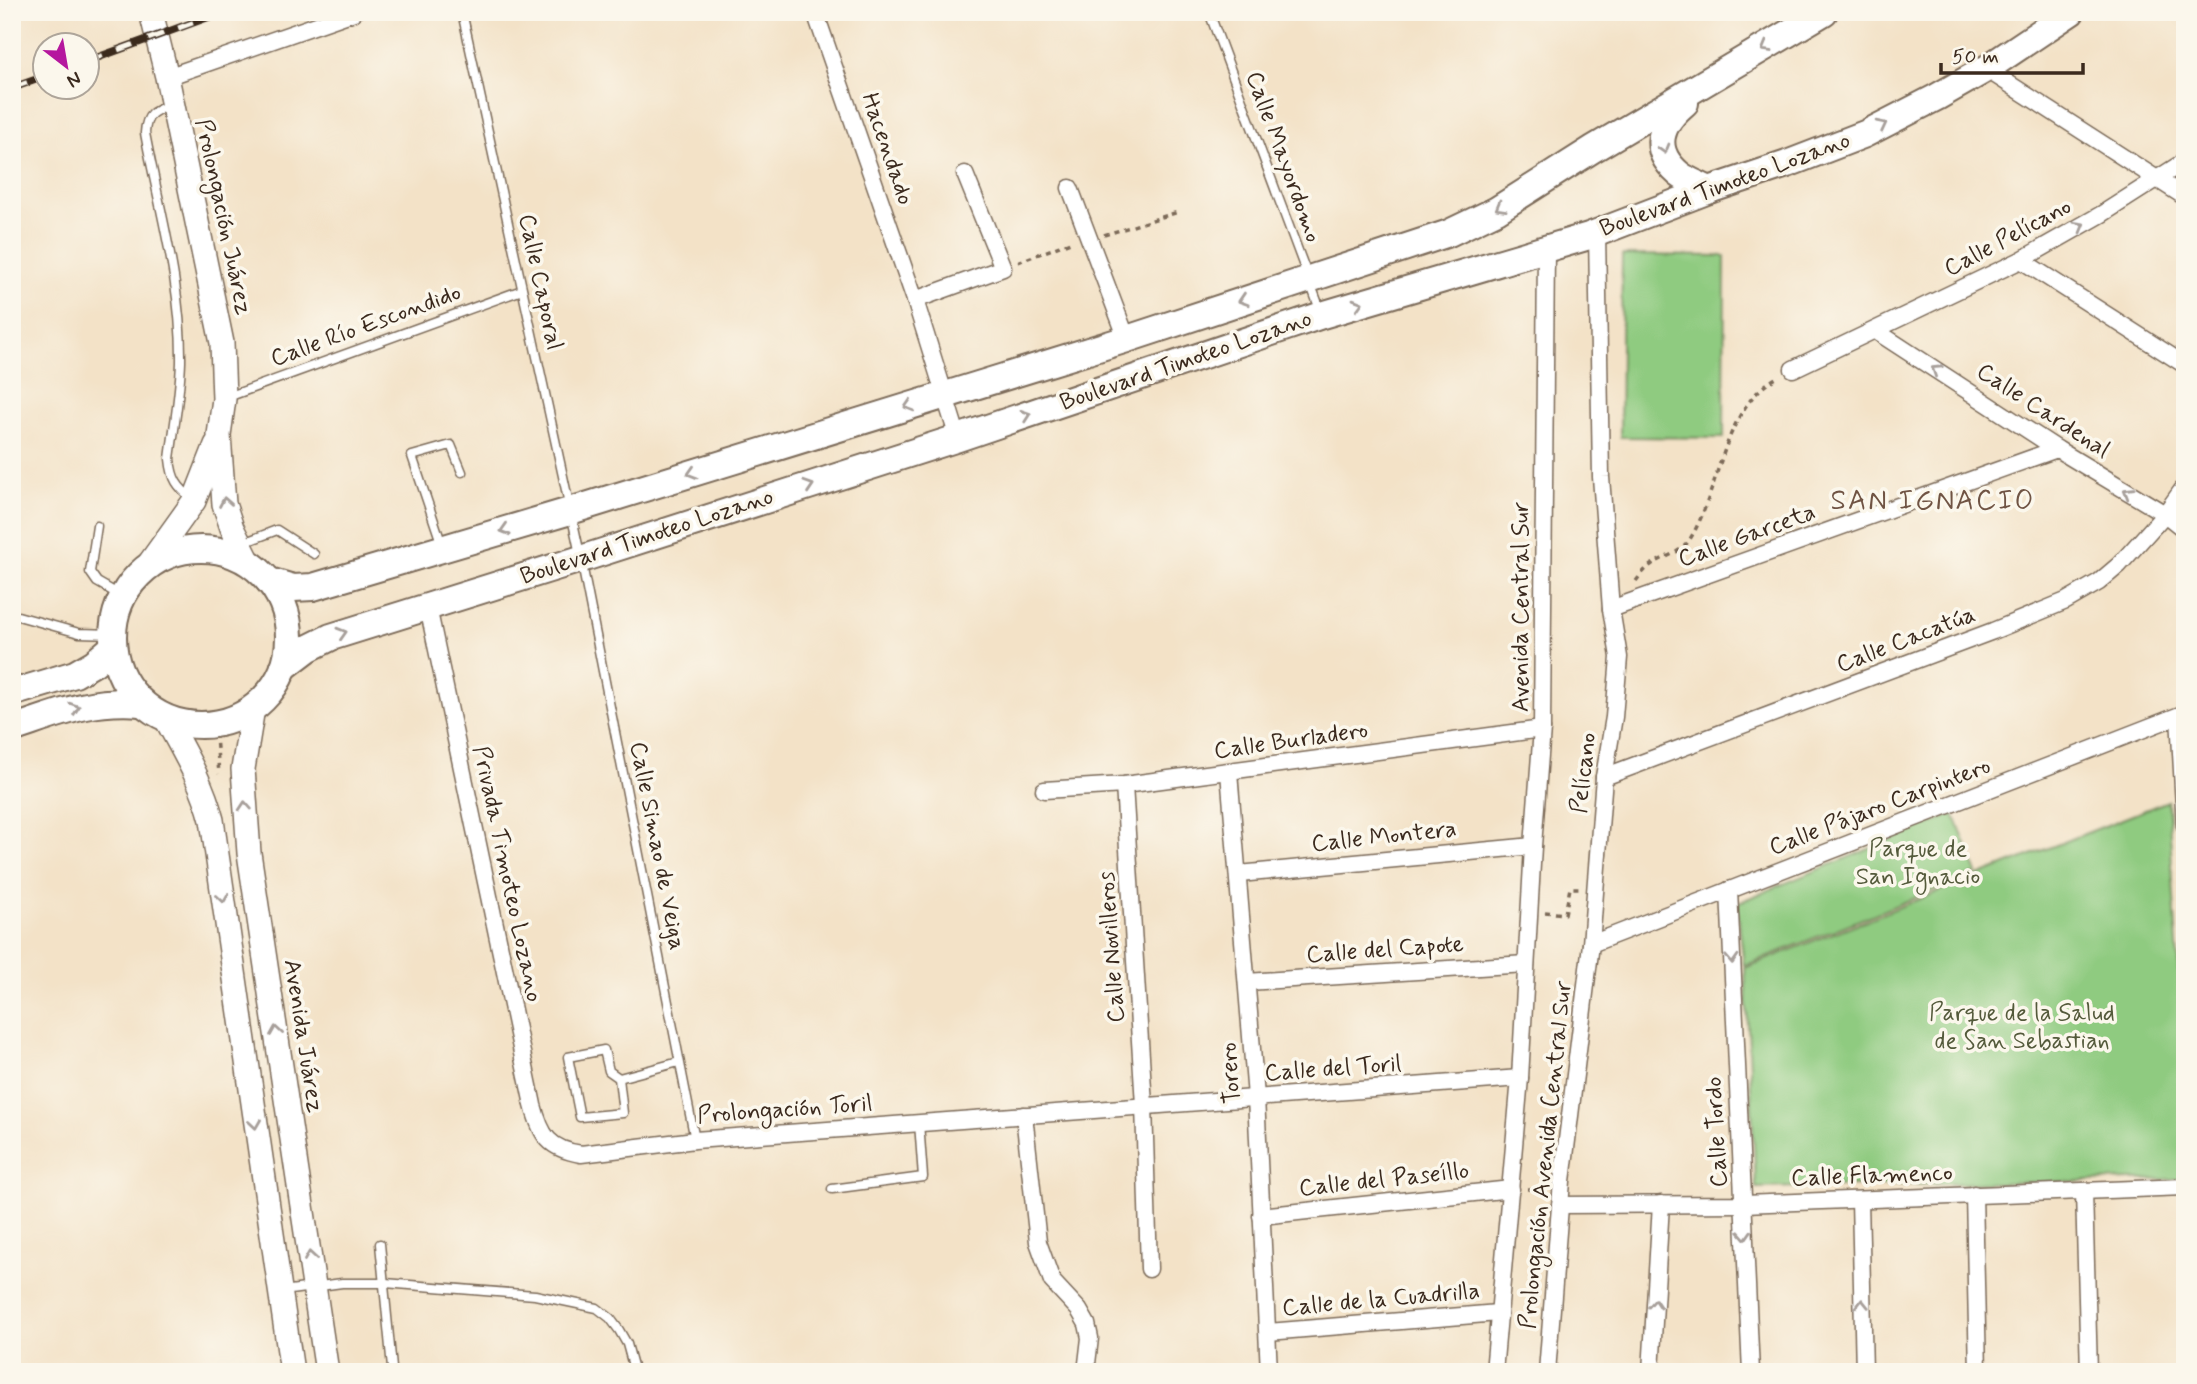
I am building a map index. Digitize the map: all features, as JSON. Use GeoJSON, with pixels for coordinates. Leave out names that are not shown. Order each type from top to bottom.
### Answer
{"type":"FeatureCollection","features":[{"type":"Feature","properties":{"kind":"main road","name":"Prolongación Juárez"},"geometry":{"type":"LineString","coordinates":[[151,12],[173,104],[222,343],[224,399],[219,435],[224,504],[253,563]]}},
{"type":"Feature","properties":{"kind":"main road","name":"Boulevard Timoteo Lozano"},"geometry":{"type":"LineString","coordinates":[[253,563],[293,588],[313,587],[1127,339],[1448,233],[1497,210],[1593,149],[1824,12]]}},
{"type":"Feature","properties":{"kind":"main road","name":"Boulevard Timoteo Lozano"},"geometry":{"type":"LineString","coordinates":[[284,667],[309,648],[331,637],[958,438],[1322,315],[1575,240],[1787,164],[1865,134],[1937,97],[1986,69],[2071,12]]}},
{"type":"Feature","properties":{"kind":"main road"},"geometry":{"type":"LineString","coordinates":[[1709,190],[1680,174],[1665,158],[1661,139],[1666,123],[1675,111],[1713,79]]}},
{"type":"Feature","properties":{"kind":"main road"},"geometry":{"type":"LineString","coordinates":[[839,428],[854,471]]}},
{"type":"Feature","properties":{"kind":"main road","name":"Prolongación Juárez"},"geometry":{"type":"LineString","coordinates":[[146,568],[194,501],[219,435]]}},
{"type":"Feature","properties":{"kind":"main road"},"geometry":{"type":"LineString","coordinates":[[198,549],[230,554],[253,563],[281,600],[288,622],[289,645],[284,667],[276,683],[253,708],[235,718],[215,724],[190,725],[166,719],[141,703],[127,687],[117,668],[113,641],[116,614],[130,584],[146,568],[165,556],[198,549]]}},
{"type":"Feature","properties":{"kind":"main road"},"geometry":{"type":"LineString","coordinates":[[12,693],[75,674],[94,663],[113,641]]}},
{"type":"Feature","properties":{"kind":"main road"},"geometry":{"type":"LineString","coordinates":[[12,729],[87,704],[112,701],[141,703]]}},
{"type":"Feature","properties":{"kind":"main road","name":"Avenida Juárez"},"geometry":{"type":"LineString","coordinates":[[253,708],[243,769],[248,841],[327,1372]]}},
{"type":"Feature","properties":{"kind":"main road"},"geometry":{"type":"LineString","coordinates":[[166,719],[196,775],[212,820],[292,1372]]}},
{"type":"Feature","properties":{"kind":"street"},"geometry":{"type":"LineString","coordinates":[[167,77],[354,12]]}},
{"type":"Feature","properties":{"kind":"street","name":"Hacendado"},"geometry":{"type":"LineString","coordinates":[[815,12],[915,300],[958,438]]}},
{"type":"Feature","properties":{"kind":"street"},"geometry":{"type":"LineString","coordinates":[[1986,69],[2185,197]]}},
{"type":"Feature","properties":{"kind":"street","name":"Calle Pelícano"},"geometry":{"type":"LineString","coordinates":[[1793,369],[2021,260],[2102,214],[2185,161]]}},
{"type":"Feature","properties":{"kind":"street"},"geometry":{"type":"LineString","coordinates":[[915,300],[1003,268],[965,174]]}},
{"type":"Feature","properties":{"kind":"street"},"geometry":{"type":"LineString","coordinates":[[1070,188],[1127,339]]}},
{"type":"Feature","properties":{"kind":"street","name":"Pelícano"},"geometry":{"type":"LineString","coordinates":[[1575,240],[1601,477],[1611,609],[1619,657],[1614,717],[1604,777],[1591,944]]}},
{"type":"Feature","properties":{"kind":"street","name":"Avenida Central Sur"},"geometry":{"type":"LineString","coordinates":[[1526,964],[1575,240]]}},
{"type":"Feature","properties":{"kind":"street"},"geometry":{"type":"LineString","coordinates":[[2021,260],[2185,365]]}},
{"type":"Feature","properties":{"kind":"street","name":"Calle Cardenal"},"geometry":{"type":"LineString","coordinates":[[1876,331],[2057,449],[2165,514],[2185,530]]}},
{"type":"Feature","properties":{"kind":"street","name":"Calle Garceta"},"geometry":{"type":"LineString","coordinates":[[1611,609],[2057,449]]}},
{"type":"Feature","properties":{"kind":"street","name":"Calle Cacatúa"},"geometry":{"type":"LineString","coordinates":[[1604,777],[2066,601],[2099,582],[2119,565],[2165,514],[2185,486]]}},
{"type":"Feature","properties":{"kind":"street","name":"Privada Timoteo Lozano"},"geometry":{"type":"LineString","coordinates":[[428,607],[533,1105],[538,1122],[553,1146]]}},
{"type":"Feature","properties":{"kind":"street"},"geometry":{"type":"LineString","coordinates":[[2182,715],[2185,826]]}},
{"type":"Feature","properties":{"kind":"street","name":"Calle Pájaro Carpintero"},"geometry":{"type":"LineString","coordinates":[[1591,944],[2182,715]]}},
{"type":"Feature","properties":{"kind":"street","name":"Calle Burladero"},"geometry":{"type":"LineString","coordinates":[[1044,790],[1124,785],[1542,729]]}},
{"type":"Feature","properties":{"kind":"street","name":"Torero"},"geometry":{"type":"LineString","coordinates":[[1229,772],[1256,1097],[1269,1372]]}},
{"type":"Feature","properties":{"kind":"street","name":"Calle Novilleros"},"geometry":{"type":"LineString","coordinates":[[1124,785],[1144,1105],[1149,1269]]}},
{"type":"Feature","properties":{"kind":"street","name":"Calle Montera"},"geometry":{"type":"LineString","coordinates":[[1239,874],[1533,846]]}},
{"type":"Feature","properties":{"kind":"street","name":"Calle Tordo"},"geometry":{"type":"LineString","coordinates":[[1728,890],[1751,1372]]}},
{"type":"Feature","properties":{"kind":"street","name":"Prolongación Avenida Central Sur"},"geometry":{"type":"LineString","coordinates":[[1547,1372],[1560,1205],[1591,944]]}},
{"type":"Feature","properties":{"kind":"street","name":"Calle del Capote"},"geometry":{"type":"LineString","coordinates":[[1247,982],[1526,964]]}},
{"type":"Feature","properties":{"kind":"street","name":"Prolongación Avenida Central Sur"},"geometry":{"type":"LineString","coordinates":[[1494,1372],[1520,1078],[1526,964]]}},
{"type":"Feature","properties":{"kind":"street","name":"Calle del Toril"},"geometry":{"type":"LineString","coordinates":[[1024,1115],[1520,1078]]}},
{"type":"Feature","properties":{"kind":"street"},"geometry":{"type":"LineString","coordinates":[[1024,1115],[1038,1242],[1052,1281],[1079,1310],[1087,1324],[1090,1338],[1086,1372]]}},
{"type":"Feature","properties":{"kind":"street","name":"Prolongación Toril"},"geometry":{"type":"LineString","coordinates":[[553,1146],[565,1152],[581,1154],[695,1140],[1024,1115]]}},
{"type":"Feature","properties":{"kind":"street","name":"Calle Flamenco"},"geometry":{"type":"LineString","coordinates":[[1560,1205],[1744,1204],[2185,1187]]}},
{"type":"Feature","properties":{"kind":"street","name":"Calle del Paseíllo"},"geometry":{"type":"LineString","coordinates":[[1261,1216],[1511,1189]]}},
{"type":"Feature","properties":{"kind":"street"},"geometry":{"type":"LineString","coordinates":[[2084,1191],[2089,1372]]}},
{"type":"Feature","properties":{"kind":"street"},"geometry":{"type":"LineString","coordinates":[[1974,1194],[1978,1372]]}},
{"type":"Feature","properties":{"kind":"street"},"geometry":{"type":"LineString","coordinates":[[1860,1200],[1864,1372]]}},
{"type":"Feature","properties":{"kind":"street"},"geometry":{"type":"LineString","coordinates":[[1651,1372],[1661,1204]]}},
{"type":"Feature","properties":{"kind":"street","name":"Calle de la Cuadrilla"},"geometry":{"type":"LineString","coordinates":[[1268,1332],[1498,1313]]}},
{"type":"Feature","properties":{"kind":"lane","name":"Calle Caporal"},"geometry":{"type":"LineString","coordinates":[[462,12],[581,559]]}},
{"type":"Feature","properties":{"kind":"lane","name":"Calle Mayordomo"},"geometry":{"type":"LineString","coordinates":[[1209,12],[1322,315]]}},
{"type":"Feature","properties":{"kind":"lane"},"geometry":{"type":"LineString","coordinates":[[173,104],[151,112],[147,117],[145,133],[177,297],[180,331],[181,364],[170,459],[171,474],[176,485],[194,501]]}},
{"type":"Feature","properties":{"kind":"lane","name":"Calle Río Escondido"},"geometry":{"type":"LineString","coordinates":[[224,399],[522,290]]}},
{"type":"Feature","properties":{"kind":"lane"},"geometry":{"type":"LineString","coordinates":[[443,548],[412,456],[451,445],[462,472]]}},
{"type":"Feature","properties":{"kind":"lane"},"geometry":{"type":"LineString","coordinates":[[97,526],[90,572],[97,582],[123,597]]}},
{"type":"Feature","properties":{"kind":"lane"},"geometry":{"type":"LineString","coordinates":[[253,563],[277,530],[314,554]]}},
{"type":"Feature","properties":{"kind":"lane","name":"Calle Simao de Veiga"},"geometry":{"type":"LineString","coordinates":[[581,559],[695,1140]]}},
{"type":"Feature","properties":{"kind":"lane"},"geometry":{"type":"LineString","coordinates":[[18,616],[113,641]]}},
{"type":"Feature","properties":{"kind":"lane"},"geometry":{"type":"LineString","coordinates":[[619,1078],[623,1113],[580,1117],[568,1057],[604,1050],[609,1071],[619,1078],[680,1062]]}},
{"type":"Feature","properties":{"kind":"lane"},"geometry":{"type":"LineString","coordinates":[[832,1189],[923,1177],[919,1123]]}},
{"type":"Feature","properties":{"kind":"lane"},"geometry":{"type":"LineString","coordinates":[[380,1244],[392,1368]]}},
{"type":"Feature","properties":{"kind":"lane"},"geometry":{"type":"LineString","coordinates":[[280,1292],[342,1283],[385,1283],[535,1295],[597,1308],[610,1318],[619,1330],[627,1344],[633,1366]]}},
{"type":"Feature","properties":{"kind":"path"},"geometry":{"type":"LineString","coordinates":[[1003,268],[1051,248],[1105,235],[1178,212]]}},
{"type":"Feature","properties":{"kind":"path"},"geometry":{"type":"LineString","coordinates":[[1635,583],[1651,565],[1685,546],[1691,538],[1713,488],[1736,424],[1749,400],[1766,383],[1793,369]]}},
{"type":"Feature","properties":{"kind":"path"},"geometry":{"type":"LineString","coordinates":[[1528,940],[1541,935],[1545,912],[1565,914],[1570,888],[1595,887]]}},
{"type":"Feature","properties":{"kind":"green space"},"geometry":{"type":"Polygon","coordinates":[[[1622,255],[1725,256],[1724,438],[1620,437],[1622,255]]]}},
{"type":"Feature","properties":{"kind":"green space","name":"Parque de la Salud de San Sebastian"},"geometry":{"type":"Polygon","coordinates":[[[2168,801],[2185,1072],[2185,1179],[1756,1188],[1745,968],[2168,801]]]}},
{"type":"Feature","properties":{"kind":"green space","name":"Parque de San Ignacio"},"geometry":{"type":"Polygon","coordinates":[[[1954,814],[1977,873],[1744,966],[1737,903],[1954,814]]]}},
{"type":"Feature","properties":{"kind":"railway"},"geometry":{"type":"LineString","coordinates":[[102,56],[222,12]]}},
{"type":"Feature","properties":{"kind":"railway"},"geometry":{"type":"LineString","coordinates":[[12,88],[32,81]]}},
{"type":"Feature","properties":{"kind":"district","name":"SAN IGNACIO"},"geometry":{"type":"Point","coordinates":[1933,501]}}]}
